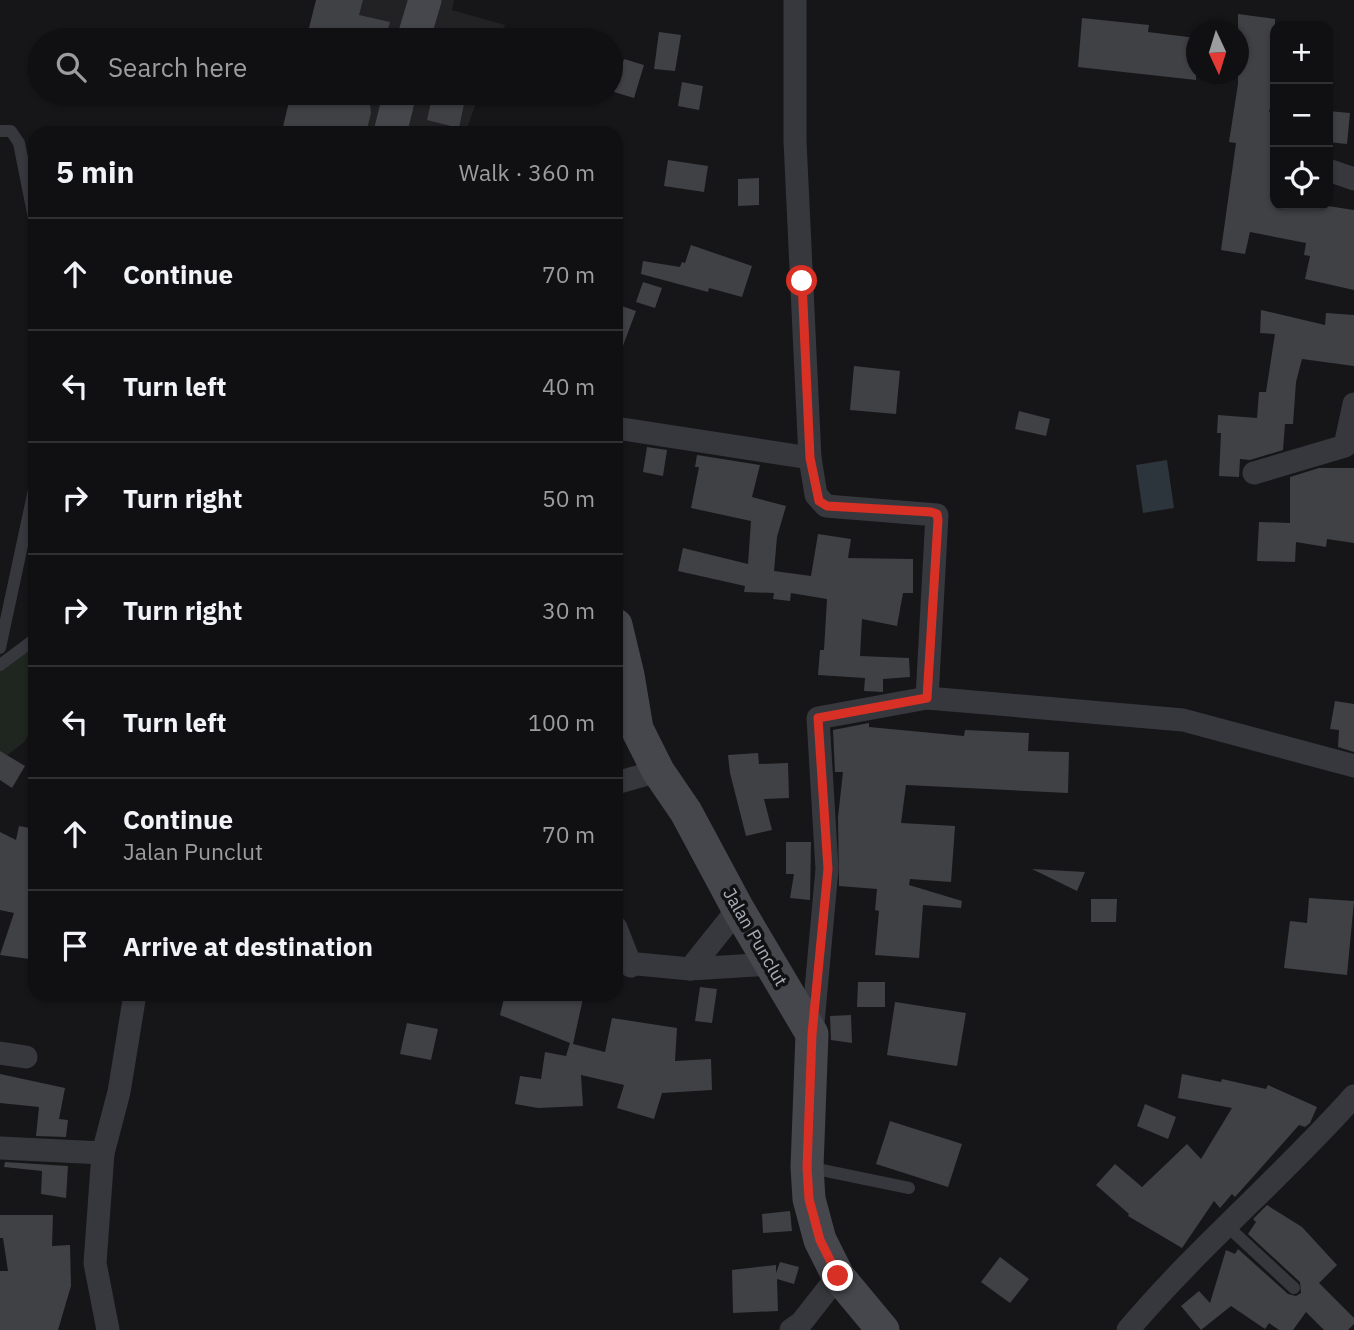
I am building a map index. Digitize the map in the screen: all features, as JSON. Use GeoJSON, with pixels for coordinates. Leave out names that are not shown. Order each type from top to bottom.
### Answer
{"type":"FeatureCollection","features":[{"type":"Feature","properties":{"kind":"main road"},"geometry":{"type":"LineString","coordinates":[[417,28],[425,0]]}},
{"type":"Feature","properties":{"kind":"main road"},"geometry":{"type":"LineString","coordinates":[[392,126],[397,105]]}},
{"type":"Feature","properties":{"kind":"main road","name":"Jalan Punclut"},"geometry":{"type":"LineString","coordinates":[[623,660],[637,729],[658,772],[686,812],[738,909],[812,1034]]}},
{"type":"Feature","properties":{"kind":"main road"},"geometry":{"type":"LineString","coordinates":[[812,1034],[807,1167],[809,1199],[820,1240],[838,1276],[883,1330]]}},
{"type":"Feature","properties":{"kind":"street"},"geometry":{"type":"LineString","coordinates":[[795,0],[795,141],[810,458],[816,495],[827,506],[937,514],[927,698]]}},
{"type":"Feature","properties":{"kind":"street"},"geometry":{"type":"LineString","coordinates":[[1333,172],[1354,179]]}},
{"type":"Feature","properties":{"kind":"street"},"geometry":{"type":"LineString","coordinates":[[1254,473],[1349,446],[1354,404]]}},
{"type":"Feature","properties":{"kind":"street"},"geometry":{"type":"LineString","coordinates":[[623,429],[810,458]]}},
{"type":"Feature","properties":{"kind":"street"},"geometry":{"type":"LineString","coordinates":[[812,1034],[828,869],[818,718],[927,698],[1183,720],[1354,766]]}},
{"type":"Feature","properties":{"kind":"street"},"geometry":{"type":"LineString","coordinates":[[623,781],[658,772]]}},
{"type":"Feature","properties":{"kind":"street"},"geometry":{"type":"LineString","coordinates":[[690,969],[738,909]]}},
{"type":"Feature","properties":{"kind":"street"},"geometry":{"type":"LineString","coordinates":[[624,964],[690,969],[771,964]]}},
{"type":"Feature","properties":{"kind":"street"},"geometry":{"type":"LineString","coordinates":[[108,1330],[95,1263],[103,1153],[119,1091],[134,1001]]}},
{"type":"Feature","properties":{"kind":"street"},"geometry":{"type":"LineString","coordinates":[[0,1053],[26,1057]]}},
{"type":"Feature","properties":{"kind":"street"},"geometry":{"type":"LineString","coordinates":[[1128,1330],[1169,1281],[1227,1226],[1354,1096]]}},
{"type":"Feature","properties":{"kind":"street"},"geometry":{"type":"LineString","coordinates":[[0,1148],[103,1153]]}},
{"type":"Feature","properties":{"kind":"street"},"geometry":{"type":"LineString","coordinates":[[791,1330],[801,1323],[838,1276]]}},
{"type":"Feature","properties":{"kind":"lane"},"geometry":{"type":"LineString","coordinates":[[0,131],[11,131],[19,142],[28,188]]}},
{"type":"Feature","properties":{"kind":"lane"},"geometry":{"type":"LineString","coordinates":[[0,648],[28,518]]}},
{"type":"Feature","properties":{"kind":"lane"},"geometry":{"type":"LineString","coordinates":[[0,665],[28,644]]}},
{"type":"Feature","properties":{"kind":"lane"},"geometry":{"type":"LineString","coordinates":[[807,1167],[909,1188]]}},
{"type":"Feature","properties":{"kind":"lane"},"geometry":{"type":"LineString","coordinates":[[1227,1226],[1294,1288]]}},
{"type":"Feature","properties":{"kind":"shaded area"},"geometry":{"type":"Polygon","coordinates":[[[355,0],[454,0],[452,10],[505,25],[504,28],[351,28],[355,0]]]}},
{"type":"Feature","properties":{"kind":"shaded area"},"geometry":{"type":"Polygon","coordinates":[[[337,105],[476,105],[468,126],[332,126],[337,105]]]}},
{"type":"Feature","properties":{"kind":"shaded area"},"geometry":{"type":"Polygon","coordinates":[[[1167,460],[1174,508],[1143,513],[1136,465],[1167,460]]]}},
{"type":"Feature","properties":{"kind":"shaded area"},"geometry":{"type":"Polygon","coordinates":[[[28,636],[28,736],[0,761],[0,668],[28,636]]]}},
{"type":"Feature","properties":{"kind":"building"},"geometry":{"type":"Polygon","coordinates":[[[316,0],[363,0],[359,15],[390,22],[388,28],[309,28],[316,0]]]}},
{"type":"Feature","properties":{"kind":"building"},"geometry":{"type":"Polygon","coordinates":[[[1238,14],[1275,19],[1270,21],[1270,210],[1333,210],[1333,207],[1354,210],[1354,290],[1305,279],[1310,256],[1304,255],[1306,243],[1250,232],[1245,254],[1221,250],[1236,143],[1229,142],[1238,84],[1249,84],[1249,21],[1238,21],[1238,14]]]}},
{"type":"Feature","properties":{"kind":"building"},"geometry":{"type":"Polygon","coordinates":[[[1082,18],[1149,25],[1148,32],[1186,37],[1186,79],[1078,67],[1082,18]]]}},
{"type":"Feature","properties":{"kind":"building"},"geometry":{"type":"Polygon","coordinates":[[[659,32],[681,35],[675,71],[654,69],[659,32]]]}},
{"type":"Feature","properties":{"kind":"building"},"geometry":{"type":"Polygon","coordinates":[[[624,59],[644,65],[634,98],[623,95],[624,59]]]}},
{"type":"Feature","properties":{"kind":"building"},"geometry":{"type":"Polygon","coordinates":[[[682,82],[703,86],[699,110],[678,106],[682,82]]]}},
{"type":"Feature","properties":{"kind":"building"},"geometry":{"type":"Polygon","coordinates":[[[288,105],[370,105],[368,126],[283,126],[288,105]]]}},
{"type":"Feature","properties":{"kind":"building"},"geometry":{"type":"Polygon","coordinates":[[[430,105],[464,105],[459,126],[427,120],[430,105]]]}},
{"type":"Feature","properties":{"kind":"building"},"geometry":{"type":"Polygon","coordinates":[[[1333,111],[1350,113],[1347,144],[1333,143],[1333,111]]]}},
{"type":"Feature","properties":{"kind":"building"},"geometry":{"type":"Polygon","coordinates":[[[668,160],[708,166],[704,192],[664,186],[668,160]]]}},
{"type":"Feature","properties":{"kind":"building"},"geometry":{"type":"Polygon","coordinates":[[[759,178],[759,205],[738,206],[738,179],[759,178]]]}},
{"type":"Feature","properties":{"kind":"building"},"geometry":{"type":"Polygon","coordinates":[[[691,245],[752,266],[742,297],[709,288],[708,292],[641,274],[643,261],[680,267],[682,262],[685,263],[691,245]]]}},
{"type":"Feature","properties":{"kind":"building"},"geometry":{"type":"Polygon","coordinates":[[[643,282],[662,288],[655,308],[636,302],[643,282]]]}},
{"type":"Feature","properties":{"kind":"building"},"geometry":{"type":"Polygon","coordinates":[[[623,306],[636,311],[623,346],[623,306]]]}},
{"type":"Feature","properties":{"kind":"building"},"geometry":{"type":"Polygon","coordinates":[[[1261,310],[1325,325],[1326,313],[1354,315],[1354,366],[1302,359],[1296,382],[1293,424],[1285,424],[1283,450],[1250,460],[1240,459],[1239,477],[1219,476],[1221,433],[1217,433],[1218,415],[1257,418],[1259,392],[1266,392],[1275,334],[1260,333],[1261,310]]]}},
{"type":"Feature","properties":{"kind":"building"},"geometry":{"type":"Polygon","coordinates":[[[854,366],[900,371],[896,414],[850,410],[854,366]]]}},
{"type":"Feature","properties":{"kind":"building"},"geometry":{"type":"Polygon","coordinates":[[[1019,411],[1050,419],[1046,436],[1015,429],[1019,411]]]}},
{"type":"Feature","properties":{"kind":"building"},"geometry":{"type":"Polygon","coordinates":[[[647,447],[667,450],[663,476],[643,472],[647,447]]]}},
{"type":"Feature","properties":{"kind":"building"},"geometry":{"type":"Polygon","coordinates":[[[697,455],[760,465],[752,497],[786,506],[777,537],[774,571],[811,576],[818,534],[851,539],[848,558],[913,559],[913,593],[903,593],[897,626],[862,619],[860,656],[909,658],[910,677],[883,679],[883,692],[864,691],[865,678],[818,675],[820,650],[824,650],[827,599],[791,593],[790,601],[773,599],[774,593],[744,592],[745,586],[678,571],[683,548],[748,564],[751,521],[691,508],[699,467],[695,467],[697,455]]]}},
{"type":"Feature","properties":{"kind":"building"},"geometry":{"type":"Polygon","coordinates":[[[1319,468],[1354,468],[1354,543],[1327,539],[1326,547],[1296,542],[1295,562],[1257,561],[1259,522],[1290,523],[1290,477],[1319,468]]]}},
{"type":"Feature","properties":{"kind":"building"},"geometry":{"type":"Polygon","coordinates":[[[1335,701],[1354,704],[1354,752],[1338,747],[1339,730],[1330,729],[1335,701]]]}},
{"type":"Feature","properties":{"kind":"building"},"geometry":{"type":"Polygon","coordinates":[[[869,723],[869,727],[964,736],[965,730],[1029,733],[1028,751],[1069,752],[1068,793],[906,785],[901,823],[955,826],[951,882],[910,879],[909,885],[962,901],[961,908],[923,905],[919,958],[875,955],[879,911],[875,910],[877,889],[839,886],[838,817],[843,772],[835,772],[833,730],[869,723]]]}},
{"type":"Feature","properties":{"kind":"building"},"geometry":{"type":"Polygon","coordinates":[[[0,751],[25,766],[12,788],[0,780],[0,751]]]}},
{"type":"Feature","properties":{"kind":"building"},"geometry":{"type":"Polygon","coordinates":[[[758,753],[759,764],[788,763],[789,798],[764,799],[772,830],[746,836],[728,755],[758,753]]]}},
{"type":"Feature","properties":{"kind":"building"},"geometry":{"type":"Polygon","coordinates":[[[19,826],[28,828],[28,959],[0,955],[14,913],[0,910],[0,832],[16,840],[19,826]]]}},
{"type":"Feature","properties":{"kind":"building"},"geometry":{"type":"Polygon","coordinates":[[[786,842],[811,842],[810,900],[790,898],[794,874],[786,874],[786,842]]]}},
{"type":"Feature","properties":{"kind":"building"},"geometry":{"type":"Polygon","coordinates":[[[1032,869],[1085,872],[1077,891],[1032,869]]]}},
{"type":"Feature","properties":{"kind":"building"},"geometry":{"type":"Polygon","coordinates":[[[1309,898],[1354,901],[1347,975],[1284,968],[1290,921],[1307,923],[1309,898]]]}},
{"type":"Feature","properties":{"kind":"building"},"geometry":{"type":"Polygon","coordinates":[[[1091,899],[1117,899],[1116,922],[1091,922],[1091,899]]]}},
{"type":"Feature","properties":{"kind":"building"},"geometry":{"type":"Polygon","coordinates":[[[858,982],[885,982],[885,1007],[857,1007],[858,982]]]}},
{"type":"Feature","properties":{"kind":"building"},"geometry":{"type":"Polygon","coordinates":[[[700,987],[717,989],[712,1023],[695,1021],[700,987]]]}},
{"type":"Feature","properties":{"kind":"building"},"geometry":{"type":"Polygon","coordinates":[[[503,1001],[582,1001],[573,1044],[605,1052],[612,1018],[677,1028],[675,1061],[711,1059],[712,1090],[662,1093],[654,1119],[617,1108],[624,1085],[581,1075],[583,1106],[538,1108],[515,1104],[520,1076],[541,1079],[545,1052],[566,1056],[570,1043],[500,1015],[503,1001]]]}},
{"type":"Feature","properties":{"kind":"building"},"geometry":{"type":"Polygon","coordinates":[[[895,1002],[966,1013],[957,1066],[887,1055],[895,1002]]]}},
{"type":"Feature","properties":{"kind":"building"},"geometry":{"type":"Polygon","coordinates":[[[851,1015],[852,1043],[831,1040],[830,1016],[851,1015]]]}},
{"type":"Feature","properties":{"kind":"building"},"geometry":{"type":"Polygon","coordinates":[[[407,1023],[438,1029],[431,1060],[400,1054],[407,1023]]]}},
{"type":"Feature","properties":{"kind":"building"},"geometry":{"type":"Polygon","coordinates":[[[0,1074],[65,1088],[59,1119],[68,1120],[66,1137],[36,1136],[39,1107],[0,1103],[0,1074]]]}},
{"type":"Feature","properties":{"kind":"building"},"geometry":{"type":"Polygon","coordinates":[[[1182,1074],[1221,1082],[1222,1079],[1266,1089],[1268,1085],[1317,1107],[1310,1123],[1305,1127],[1299,1125],[1235,1197],[1232,1194],[1220,1208],[1214,1201],[1182,1248],[1128,1216],[1129,1214],[1096,1185],[1115,1164],[1142,1187],[1187,1144],[1201,1159],[1232,1108],[1178,1098],[1182,1074]]]}},
{"type":"Feature","properties":{"kind":"building"},"geometry":{"type":"Polygon","coordinates":[[[1145,1104],[1176,1117],[1168,1139],[1137,1126],[1145,1104]]]}},
{"type":"Feature","properties":{"kind":"building"},"geometry":{"type":"Polygon","coordinates":[[[890,1121],[962,1144],[948,1187],[876,1164],[890,1121]]]}},
{"type":"Feature","properties":{"kind":"building"},"geometry":{"type":"Polygon","coordinates":[[[5,1162],[68,1166],[66,1198],[41,1194],[42,1171],[4,1167],[5,1162]]]}},
{"type":"Feature","properties":{"kind":"building"},"geometry":{"type":"Polygon","coordinates":[[[1267,1205],[1302,1227],[1337,1265],[1319,1283],[1354,1318],[1354,1324],[1348,1330],[1324,1330],[1306,1312],[1293,1330],[1279,1330],[1269,1323],[1265,1329],[1231,1306],[1201,1330],[1181,1306],[1199,1291],[1210,1303],[1226,1250],[1235,1254],[1238,1249],[1288,1294],[1296,1296],[1301,1293],[1300,1282],[1248,1234],[1256,1222],[1253,1219],[1267,1205]]]}},
{"type":"Feature","properties":{"kind":"building"},"geometry":{"type":"Polygon","coordinates":[[[790,1211],[792,1231],[763,1233],[762,1214],[790,1211]]]}},
{"type":"Feature","properties":{"kind":"building"},"geometry":{"type":"Polygon","coordinates":[[[0,1215],[53,1215],[52,1246],[70,1245],[71,1286],[58,1330],[0,1330],[0,1271],[8,1271],[3,1238],[0,1238],[0,1215]]]}},
{"type":"Feature","properties":{"kind":"building"},"geometry":{"type":"Polygon","coordinates":[[[1000,1257],[1029,1279],[1010,1303],[981,1282],[1000,1257]]]}},
{"type":"Feature","properties":{"kind":"building"},"geometry":{"type":"Polygon","coordinates":[[[780,1262],[799,1267],[794,1284],[777,1279],[778,1311],[733,1313],[732,1270],[776,1265],[776,1273],[780,1262]]]}},
{"type":"Feature","properties":{"kind":"route"},"geometry":{"type":"LineString","coordinates":[[802,281],[810,458],[819,501],[827,506],[931,512],[937,514],[938,520],[927,698],[818,718],[828,869],[812,1034],[807,1167],[809,1199],[820,1240],[838,1276]]}}]}
